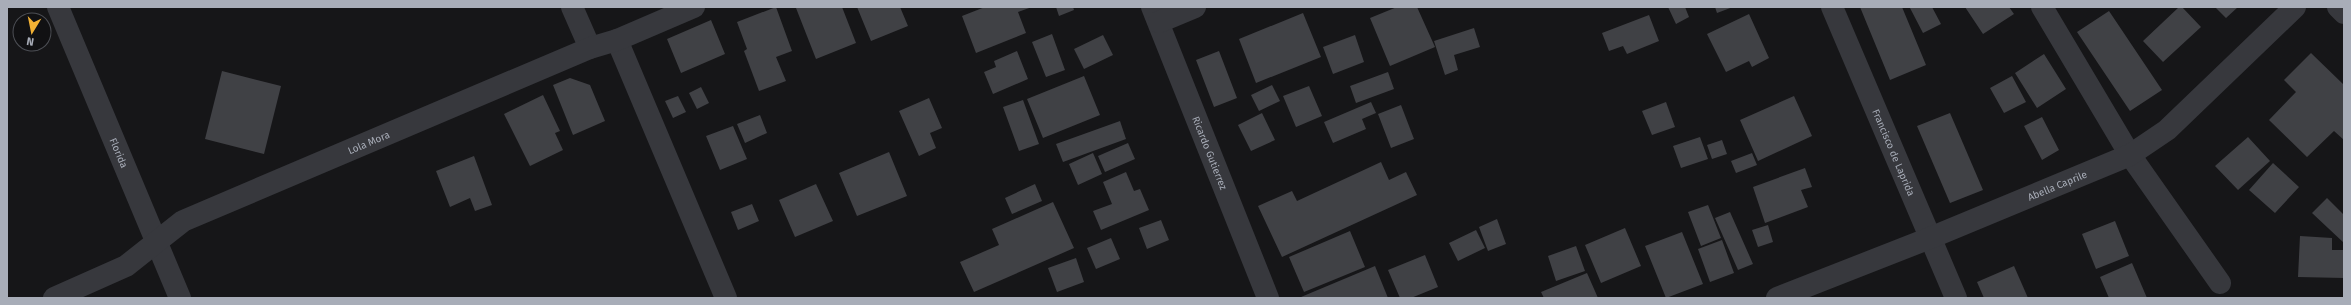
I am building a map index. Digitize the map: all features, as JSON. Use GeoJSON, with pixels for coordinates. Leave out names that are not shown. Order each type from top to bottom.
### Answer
{"type":"FeatureCollection","features":[{"type":"Feature","properties":{"kind":"street","name":"Florida"},"geometry":{"type":"LineString","coordinates":[[58,7],[180,298]]}},
{"type":"Feature","properties":{"kind":"street"},"geometry":{"type":"LineString","coordinates":[[572,7],[590,48]]}},
{"type":"Feature","properties":{"kind":"street","name":"Lola Mora"},"geometry":{"type":"LineString","coordinates":[[54,298],[126,266],[182,221],[590,48],[617,40],[694,7]]}},
{"type":"Feature","properties":{"kind":"street"},"geometry":{"type":"LineString","coordinates":[[1156,14],[1195,7]]}},
{"type":"Feature","properties":{"kind":"street","name":"Francisco de Laprida"},"geometry":{"type":"LineString","coordinates":[[1832,7],[1956,298]]}},
{"type":"Feature","properties":{"kind":"street"},"geometry":{"type":"LineString","coordinates":[[2042,7],[2130,155],[2220,283]]}},
{"type":"Feature","properties":{"kind":"street","name":"Abella Caprile"},"geometry":{"type":"LineString","coordinates":[[1777,298],[1930,238],[2130,155],[2167,130],[2295,7]]}},
{"type":"Feature","properties":{"kind":"street"},"geometry":{"type":"LineString","coordinates":[[2338,7],[2344,12]]}},
{"type":"Feature","properties":{"kind":"street","name":"Ricardo Gutierrez"},"geometry":{"type":"LineString","coordinates":[[1156,14],[1268,298]]}},
{"type":"Feature","properties":{"kind":"street"},"geometry":{"type":"LineString","coordinates":[[617,40],[726,298]]}},
{"type":"Feature","properties":{"kind":"building"},"geometry":{"type":"Polygon","coordinates":[[[776,7],[792,51],[776,57],[786,81],[759,91],[744,51],[747,49],[737,22],[776,7]]]}},
{"type":"Feature","properties":{"kind":"building"},"geometry":{"type":"Polygon","coordinates":[[[842,7],[856,43],[816,59],[796,8],[842,7]]]}},
{"type":"Feature","properties":{"kind":"building"},"geometry":{"type":"Polygon","coordinates":[[[857,7],[900,7],[908,26],[871,41],[857,7]]]}},
{"type":"Feature","properties":{"kind":"building"},"geometry":{"type":"Polygon","coordinates":[[[985,7],[1032,7],[1018,12],[1026,33],[976,53],[962,16],[985,7]]]}},
{"type":"Feature","properties":{"kind":"building"},"geometry":{"type":"Polygon","coordinates":[[[1056,7],[1073,7],[1074,10],[1059,16],[1056,7]]]}},
{"type":"Feature","properties":{"kind":"building"},"geometry":{"type":"Polygon","coordinates":[[[1397,7],[1417,7],[1435,47],[1390,66],[1370,18],[1397,7]]]}},
{"type":"Feature","properties":{"kind":"building"},"geometry":{"type":"Polygon","coordinates":[[[1668,7],[1685,7],[1689,17],[1676,24],[1668,7]]]}},
{"type":"Feature","properties":{"kind":"building"},"geometry":{"type":"Polygon","coordinates":[[[1715,7],[1733,7],[1717,13],[1715,7]]]}},
{"type":"Feature","properties":{"kind":"building"},"geometry":{"type":"Polygon","coordinates":[[[1860,7],[1902,7],[1926,65],[1890,80],[1860,7]]]}},
{"type":"Feature","properties":{"kind":"building"},"geometry":{"type":"Polygon","coordinates":[[[1932,7],[1941,24],[1923,33],[1910,8],[1932,7]]]}},
{"type":"Feature","properties":{"kind":"building"},"geometry":{"type":"Polygon","coordinates":[[[1965,7],[2009,7],[2014,14],[1983,34],[1965,7]]]}},
{"type":"Feature","properties":{"kind":"building"},"geometry":{"type":"Polygon","coordinates":[[[2179,7],[2182,7],[2201,27],[2163,62],[2143,41],[2179,7]]]}},
{"type":"Feature","properties":{"kind":"building"},"geometry":{"type":"Polygon","coordinates":[[[2215,7],[2238,7],[2226,18],[2215,7]]]}},
{"type":"Feature","properties":{"kind":"building"},"geometry":{"type":"Polygon","coordinates":[[[2109,11],[2162,90],[2130,111],[2077,32],[2109,11]]]}},
{"type":"Feature","properties":{"kind":"building"},"geometry":{"type":"Polygon","coordinates":[[[1303,13],[1321,57],[1256,83],[1239,39],[1303,13]]]}},
{"type":"Feature","properties":{"kind":"building"},"geometry":{"type":"Polygon","coordinates":[[[1749,14],[1769,58],[1752,67],[1749,61],[1726,72],[1707,34],[1749,14]]]}},
{"type":"Feature","properties":{"kind":"building"},"geometry":{"type":"Polygon","coordinates":[[[1649,15],[1659,41],[1627,54],[1623,46],[1609,51],[1602,33],[1649,15]]]}},
{"type":"Feature","properties":{"kind":"building"},"geometry":{"type":"Polygon","coordinates":[[[711,20],[725,54],[681,73],[667,39],[711,20]]]}},
{"type":"Feature","properties":{"kind":"building"},"geometry":{"type":"Polygon","coordinates":[[[1474,28],[1480,47],[1454,55],[1458,70],[1445,75],[1434,41],[1474,28]]]}},
{"type":"Feature","properties":{"kind":"building"},"geometry":{"type":"Polygon","coordinates":[[[1052,34],[1065,70],[1046,77],[1032,42],[1052,34]]]}},
{"type":"Feature","properties":{"kind":"building"},"geometry":{"type":"Polygon","coordinates":[[[1103,35],[1113,55],[1084,69],[1074,49],[1103,35]]]}},
{"type":"Feature","properties":{"kind":"building"},"geometry":{"type":"Polygon","coordinates":[[[1355,35],[1364,62],[1333,74],[1323,47],[1355,35]]]}},
{"type":"Feature","properties":{"kind":"building"},"geometry":{"type":"Polygon","coordinates":[[[1017,51],[1028,79],[993,94],[984,72],[996,67],[994,61],[1017,51]]]}},
{"type":"Feature","properties":{"kind":"building"},"geometry":{"type":"Polygon","coordinates":[[[1219,51],[1237,98],[1214,107],[1196,60],[1219,51]]]}},
{"type":"Feature","properties":{"kind":"building"},"geometry":{"type":"Polygon","coordinates":[[[2311,53],[2344,85],[2344,140],[2334,131],[2307,157],[2269,120],[2296,92],[2284,80],[2311,53]]]}},
{"type":"Feature","properties":{"kind":"building"},"geometry":{"type":"Polygon","coordinates":[[[2044,54],[2066,89],[2037,108],[2015,73],[2044,54]]]}},
{"type":"Feature","properties":{"kind":"building"},"geometry":{"type":"Polygon","coordinates":[[[222,71],[281,86],[264,154],[205,139],[222,71]]]}},
{"type":"Feature","properties":{"kind":"building"},"geometry":{"type":"Polygon","coordinates":[[[1388,72],[1394,89],[1356,103],[1350,86],[1388,72]]]}},
{"type":"Feature","properties":{"kind":"building"},"geometry":{"type":"Polygon","coordinates":[[[1084,76],[1100,115],[1043,138],[1027,99],[1084,76]]]}},
{"type":"Feature","properties":{"kind":"building"},"geometry":{"type":"Polygon","coordinates":[[[2012,76],[2026,102],[2004,113],[1990,88],[2012,76]]]}},
{"type":"Feature","properties":{"kind":"building"},"geometry":{"type":"Polygon","coordinates":[[[570,78],[590,85],[605,121],[573,135],[553,85],[570,78]]]}},
{"type":"Feature","properties":{"kind":"building"},"geometry":{"type":"Polygon","coordinates":[[[1272,85],[1280,101],[1259,111],[1251,95],[1272,85]]]}},
{"type":"Feature","properties":{"kind":"building"},"geometry":{"type":"Polygon","coordinates":[[[1309,86],[1322,116],[1296,127],[1283,96],[1309,86]]]}},
{"type":"Feature","properties":{"kind":"building"},"geometry":{"type":"Polygon","coordinates":[[[701,87],[709,103],[697,109],[689,93],[701,87]]]}},
{"type":"Feature","properties":{"kind":"building"},"geometry":{"type":"Polygon","coordinates":[[[543,95],[560,131],[555,133],[563,150],[530,166],[504,114],[543,95]]]}},
{"type":"Feature","properties":{"kind":"building"},"geometry":{"type":"Polygon","coordinates":[[[678,96],[686,112],[673,118],[665,101],[678,96]]]}},
{"type":"Feature","properties":{"kind":"building"},"geometry":{"type":"Polygon","coordinates":[[[1794,96],[1812,136],[1758,161],[1740,120],[1794,96]]]}},
{"type":"Feature","properties":{"kind":"building"},"geometry":{"type":"Polygon","coordinates":[[[929,98],[942,128],[930,133],[936,148],[919,156],[899,111],[929,98]]]}},
{"type":"Feature","properties":{"kind":"building"},"geometry":{"type":"Polygon","coordinates":[[[1023,100],[1039,144],[1019,151],[1003,107],[1023,100]]]}},
{"type":"Feature","properties":{"kind":"building"},"geometry":{"type":"Polygon","coordinates":[[[1371,102],[1376,113],[1362,119],[1366,129],[1333,143],[1324,122],[1371,102]]]}},
{"type":"Feature","properties":{"kind":"building"},"geometry":{"type":"Polygon","coordinates":[[[1666,102],[1675,127],[1652,135],[1642,111],[1666,102]]]}},
{"type":"Feature","properties":{"kind":"building"},"geometry":{"type":"Polygon","coordinates":[[[1401,105],[1414,139],[1391,148],[1378,114],[1401,105]]]}},
{"type":"Feature","properties":{"kind":"building"},"geometry":{"type":"Polygon","coordinates":[[[1262,113],[1275,140],[1251,151],[1238,125],[1262,113]]]}},
{"type":"Feature","properties":{"kind":"building"},"geometry":{"type":"Polygon","coordinates":[[[1950,113],[1983,190],[1950,203],[1917,126],[1950,113]]]}},
{"type":"Feature","properties":{"kind":"building"},"geometry":{"type":"Polygon","coordinates":[[[760,115],[767,133],[745,143],[737,124],[760,115]]]}},
{"type":"Feature","properties":{"kind":"building"},"geometry":{"type":"Polygon","coordinates":[[[2042,117],[2059,150],[2042,160],[2024,126],[2042,117]]]}},
{"type":"Feature","properties":{"kind":"building"},"geometry":{"type":"Polygon","coordinates":[[[1120,121],[1126,139],[1063,162],[1056,144],[1120,121]]]}},
{"type":"Feature","properties":{"kind":"building"},"geometry":{"type":"Polygon","coordinates":[[[733,126],[747,159],[720,170],[706,136],[733,126]]]}},
{"type":"Feature","properties":{"kind":"building"},"geometry":{"type":"Polygon","coordinates":[[[1700,137],[1708,159],[1681,168],[1673,146],[1700,137]]]}},
{"type":"Feature","properties":{"kind":"building"},"geometry":{"type":"Polygon","coordinates":[[[2248,137],[2270,161],[2238,190],[2215,166],[2248,137]]]}},
{"type":"Feature","properties":{"kind":"building"},"geometry":{"type":"Polygon","coordinates":[[[1722,140],[1727,154],[1712,159],[1707,145],[1722,140]]]}},
{"type":"Feature","properties":{"kind":"building"},"geometry":{"type":"Polygon","coordinates":[[[1128,143],[1135,159],[1105,172],[1098,156],[1128,143]]]}},
{"type":"Feature","properties":{"kind":"building"},"geometry":{"type":"Polygon","coordinates":[[[889,152],[907,196],[857,216],[839,173],[889,152]]]}},
{"type":"Feature","properties":{"kind":"building"},"geometry":{"type":"Polygon","coordinates":[[[1093,153],[1102,174],[1078,185],[1069,164],[1093,153]]]}},
{"type":"Feature","properties":{"kind":"building"},"geometry":{"type":"Polygon","coordinates":[[[1752,153],[1757,165],[1736,173],[1731,161],[1752,153]]]}},
{"type":"Feature","properties":{"kind":"building"},"geometry":{"type":"Polygon","coordinates":[[[474,156],[492,205],[475,211],[470,198],[450,207],[436,171],[474,156]]]}},
{"type":"Feature","properties":{"kind":"building"},"geometry":{"type":"Polygon","coordinates":[[[1381,162],[1389,180],[1406,172],[1417,195],[1282,257],[1258,206],[1292,191],[1297,201],[1381,162]]]}},
{"type":"Feature","properties":{"kind":"building"},"geometry":{"type":"Polygon","coordinates":[[[2273,163],[2299,187],[2275,213],[2249,190],[2273,163]]]}},
{"type":"Feature","properties":{"kind":"building"},"geometry":{"type":"Polygon","coordinates":[[[1805,168],[1812,187],[1801,190],[1808,207],[1765,223],[1753,187],[1805,168]]]}},
{"type":"Feature","properties":{"kind":"building"},"geometry":{"type":"Polygon","coordinates":[[[1126,172],[1134,191],[1140,189],[1149,210],[1101,230],[1093,211],[1112,204],[1103,182],[1126,172]]]}},
{"type":"Feature","properties":{"kind":"building"},"geometry":{"type":"Polygon","coordinates":[[[816,184],[833,221],[795,237],[779,200],[816,184]]]}},
{"type":"Feature","properties":{"kind":"building"},"geometry":{"type":"Polygon","coordinates":[[[1035,184],[1042,201],[1012,214],[1005,198],[1035,184]]]}},
{"type":"Feature","properties":{"kind":"building"},"geometry":{"type":"Polygon","coordinates":[[[2327,198],[2344,215],[2344,243],[2312,213],[2327,198]]]}},
{"type":"Feature","properties":{"kind":"building"},"geometry":{"type":"Polygon","coordinates":[[[1053,202],[1074,248],[974,292],[960,262],[999,245],[992,229],[1053,202]]]}},
{"type":"Feature","properties":{"kind":"building"},"geometry":{"type":"Polygon","coordinates":[[[752,204],[759,221],[738,230],[731,212],[752,204]]]}},
{"type":"Feature","properties":{"kind":"building"},"geometry":{"type":"Polygon","coordinates":[[[1708,205],[1721,238],[1701,246],[1688,212],[1708,205]]]}},
{"type":"Feature","properties":{"kind":"building"},"geometry":{"type":"Polygon","coordinates":[[[1730,212],[1753,264],[1738,270],[1715,218],[1730,212]]]}},
{"type":"Feature","properties":{"kind":"building"},"geometry":{"type":"Polygon","coordinates":[[[1497,219],[1506,244],[1488,251],[1479,227],[1497,219]]]}},
{"type":"Feature","properties":{"kind":"building"},"geometry":{"type":"Polygon","coordinates":[[[1161,220],[1169,240],[1147,249],[1139,228],[1161,220]]]}},
{"type":"Feature","properties":{"kind":"building"},"geometry":{"type":"Polygon","coordinates":[[[2115,221],[2129,256],[2096,269],[2082,234],[2115,221]]]}},
{"type":"Feature","properties":{"kind":"building"},"geometry":{"type":"Polygon","coordinates":[[[1768,225],[1773,242],[1758,247],[1752,230],[1768,225]]]}},
{"type":"Feature","properties":{"kind":"building"},"geometry":{"type":"Polygon","coordinates":[[[1625,228],[1641,266],[1601,283],[1585,245],[1625,228]]]}},
{"type":"Feature","properties":{"kind":"building"},"geometry":{"type":"Polygon","coordinates":[[[1476,230],[1485,248],[1458,261],[1449,243],[1476,230]]]}},
{"type":"Feature","properties":{"kind":"building"},"geometry":{"type":"Polygon","coordinates":[[[1350,231],[1365,267],[1304,292],[1289,257],[1350,231]]]}},
{"type":"Feature","properties":{"kind":"building"},"geometry":{"type":"Polygon","coordinates":[[[1682,232],[1703,284],[1666,298],[1645,246],[1682,232]]]}},
{"type":"Feature","properties":{"kind":"building"},"geometry":{"type":"Polygon","coordinates":[[[2300,236],[2332,238],[2332,250],[2344,250],[2344,278],[2298,277],[2300,236]]]}},
{"type":"Feature","properties":{"kind":"building"},"geometry":{"type":"Polygon","coordinates":[[[1111,238],[1120,259],[1096,269],[1087,248],[1111,238]]]}},
{"type":"Feature","properties":{"kind":"building"},"geometry":{"type":"Polygon","coordinates":[[[1722,240],[1734,273],[1710,282],[1698,249],[1722,240]]]}},
{"type":"Feature","properties":{"kind":"building"},"geometry":{"type":"Polygon","coordinates":[[[1576,246],[1585,271],[1556,281],[1548,256],[1576,246]]]}},
{"type":"Feature","properties":{"kind":"building"},"geometry":{"type":"Polygon","coordinates":[[[1425,255],[1438,287],[1411,298],[1400,298],[1388,270],[1425,255]]]}},
{"type":"Feature","properties":{"kind":"building"},"geometry":{"type":"Polygon","coordinates":[[[1076,258],[1084,282],[1057,292],[1048,268],[1076,258]]]}},
{"type":"Feature","properties":{"kind":"building"},"geometry":{"type":"Polygon","coordinates":[[[2132,263],[2147,298],[2109,298],[2100,277],[2132,263]]]}},
{"type":"Feature","properties":{"kind":"building"},"geometry":{"type":"Polygon","coordinates":[[[1375,266],[1388,298],[1301,297],[1375,266]]]}},
{"type":"Feature","properties":{"kind":"building"},"geometry":{"type":"Polygon","coordinates":[[[2014,266],[2028,298],[1984,298],[1977,282],[2014,266]]]}},
{"type":"Feature","properties":{"kind":"building"},"geometry":{"type":"Polygon","coordinates":[[[1587,273],[1598,298],[1544,298],[1541,292],[1587,273]]]}}]}
